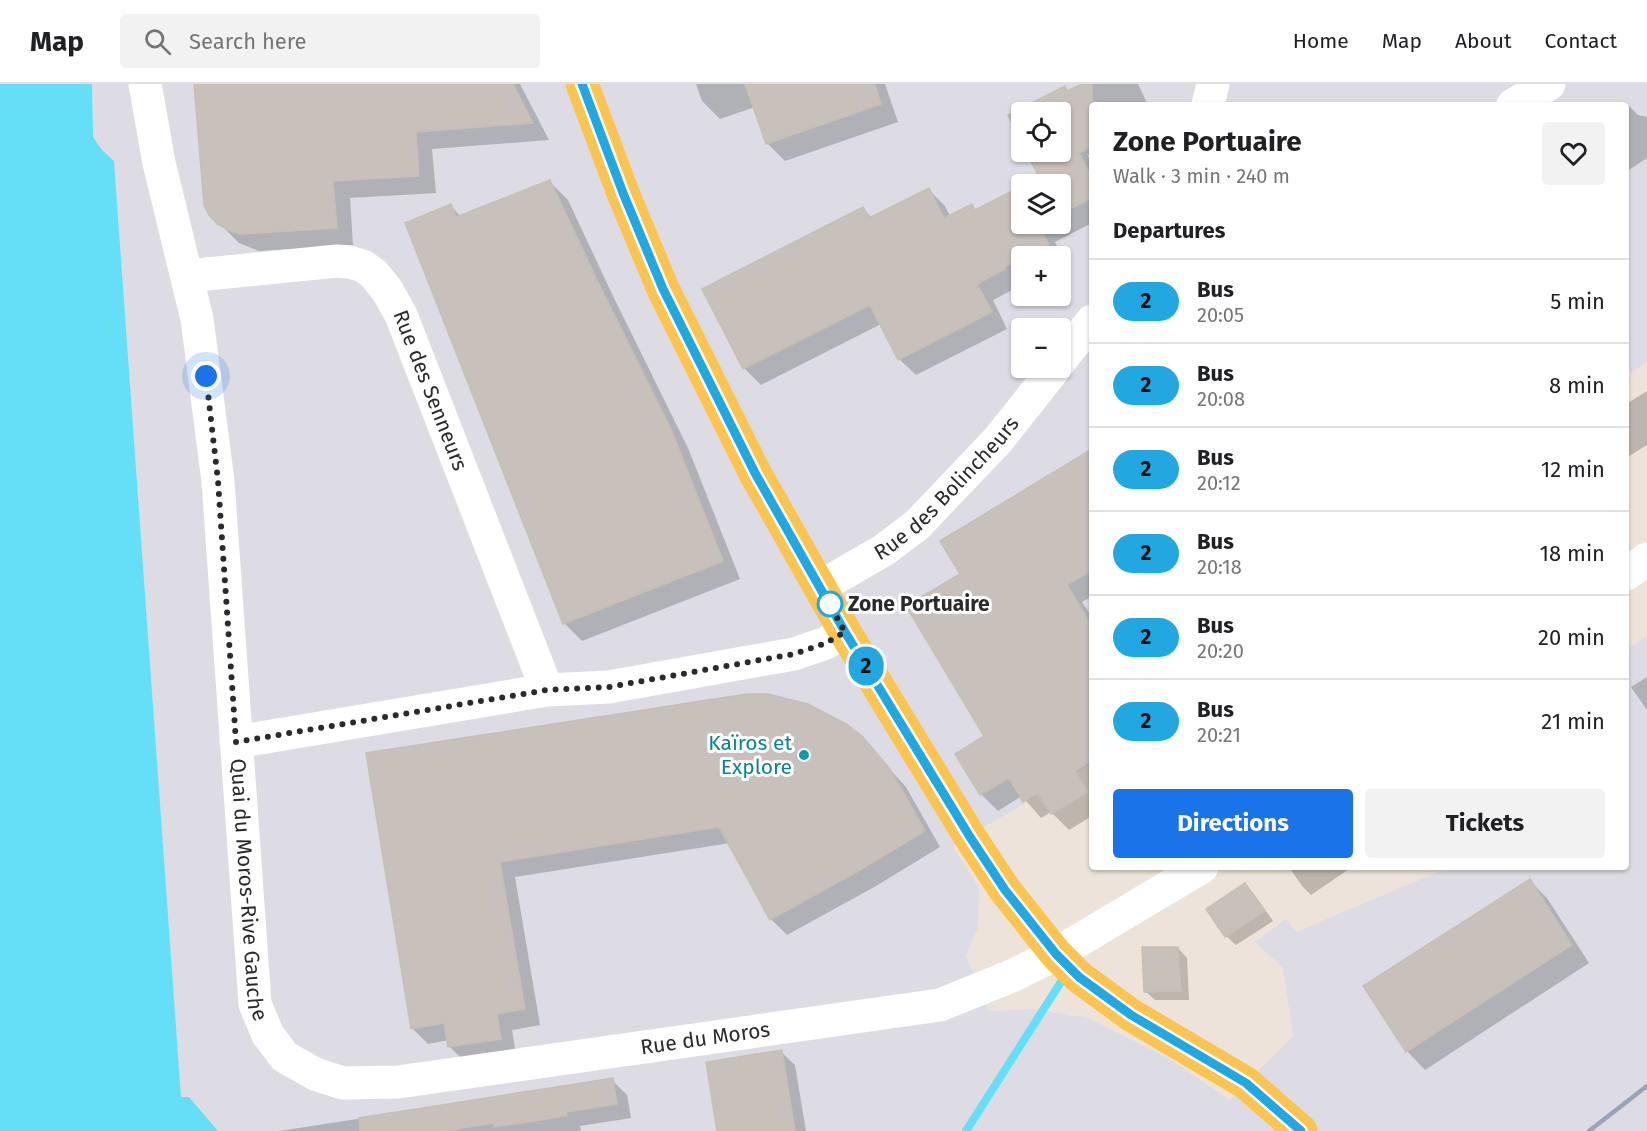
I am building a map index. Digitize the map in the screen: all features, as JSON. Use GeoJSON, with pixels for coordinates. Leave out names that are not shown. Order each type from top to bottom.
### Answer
{"type":"FeatureCollection","features":[{"type":"Feature","properties":{"kind":"main road"},"geometry":{"type":"LineString","coordinates":[[582,84],[623,193],[663,289],[755,473],[845,632],[970,837],[1005,890],[1056,954],[1099,993],[1131,1015],[1246,1083],[1301,1131]]}},
{"type":"Feature","properties":{"kind":"street","name":"Quai du Moros-Rive Gauche"},"geometry":{"type":"LineString","coordinates":[[145,84],[159,164],[188,276],[203,357],[218,481],[255,1004],[268,1035],[285,1057],[315,1074],[343,1083]]}},
{"type":"Feature","properties":{"kind":"street"},"geometry":{"type":"LineString","coordinates":[[1209,102],[1213,84]]}},
{"type":"Feature","properties":{"kind":"street"},"geometry":{"type":"LineString","coordinates":[[1518,102],[1549,84]]}},
{"type":"Feature","properties":{"kind":"street","name":"Rue des Senneurs"},"geometry":{"type":"LineString","coordinates":[[188,276],[337,261],[363,266],[374,274],[387,290],[401,315],[547,690]]}},
{"type":"Feature","properties":{"kind":"street"},"geometry":{"type":"LineString","coordinates":[[1071,347],[1089,325]]}},
{"type":"Feature","properties":{"kind":"street","name":"Rue des Bolincheurs"},"geometry":{"type":"LineString","coordinates":[[820,587],[884,550],[917,525],[998,440],[1047,378]]}},
{"type":"Feature","properties":{"kind":"street"},"geometry":{"type":"LineString","coordinates":[[1629,572],[1647,559]]}},
{"type":"Feature","properties":{"kind":"street"},"geometry":{"type":"LineString","coordinates":[[236,742],[547,690],[609,687],[794,654],[826,643],[845,632]]}},
{"type":"Feature","properties":{"kind":"street","name":"Rue du Moros"},"geometry":{"type":"LineString","coordinates":[[343,1083],[398,1082],[940,1005],[1014,975],[1056,954],[1197,870]]}},
{"type":"Feature","properties":{"kind":"shaded area"},"geometry":{"type":"Polygon","coordinates":[[[92,84],[1647,84],[1647,362],[1629,374],[1629,102],[1089,102],[1089,765],[953,846],[979,888],[978,927],[966,956],[989,1011],[1035,1009],[1088,1018],[1168,1058],[1230,1100],[1293,1036],[1283,968],[1255,942],[1286,919],[1296,932],[1443,870],[1629,870],[1629,648],[1647,636],[1647,1131],[218,1131],[189,1097],[181,1098],[114,161],[93,137],[92,84]]]}},
{"type":"Feature","properties":{"kind":"water"},"geometry":{"type":"Polygon","coordinates":[[[0,84],[92,84],[93,137],[114,161],[181,1097],[189,1097],[218,1131],[0,1131],[0,84]]]}},
{"type":"Feature","properties":{"kind":"building"},"geometry":{"type":"Polygon","coordinates":[[[194,84],[513,84],[533,123],[416,132],[419,176],[333,181],[337,228],[240,234],[217,224],[204,205],[194,84]]]}},
{"type":"Feature","properties":{"kind":"building"},"geometry":{"type":"Polygon","coordinates":[[[745,84],[875,84],[881,104],[766,144],[745,84]]]}},
{"type":"Feature","properties":{"kind":"building"},"geometry":{"type":"Polygon","coordinates":[[[1082,84],[1092,84],[1092,102],[1089,102],[1089,148],[1079,153],[1089,172],[1089,200],[1071,208],[1071,174],[1037,174],[1031,162],[1071,162],[1071,102],[1034,102],[1065,86],[1067,91],[1082,84]]]}},
{"type":"Feature","properties":{"kind":"building"},"geometry":{"type":"Polygon","coordinates":[[[550,180],[671,429],[723,561],[563,624],[405,223],[451,204],[456,217],[550,180]]]}},
{"type":"Feature","properties":{"kind":"building"},"geometry":{"type":"Polygon","coordinates":[[[929,188],[944,218],[972,204],[975,210],[1011,192],[1011,234],[1044,234],[1049,245],[1011,246],[1011,264],[977,284],[992,312],[898,360],[870,305],[743,369],[702,289],[863,207],[869,218],[929,188]]]}},
{"type":"Feature","properties":{"kind":"building"},"geometry":{"type":"Polygon","coordinates":[[[1089,451],[1089,572],[1067,585],[1089,621],[1089,762],[1075,771],[1088,792],[1051,814],[1038,793],[1023,802],[1009,778],[980,795],[955,754],[984,736],[906,606],[960,574],[940,541],[1089,451]]]}},
{"type":"Feature","properties":{"kind":"building"},"geometry":{"type":"Polygon","coordinates":[[[747,694],[768,694],[808,704],[846,724],[862,736],[890,769],[925,831],[770,920],[719,827],[500,862],[525,1009],[497,1014],[501,1039],[448,1047],[444,1023],[411,1029],[366,753],[747,694]]]}},
{"type":"Feature","properties":{"kind":"building"},"geometry":{"type":"Polygon","coordinates":[[[1530,879],[1572,945],[1406,1052],[1363,986],[1530,879]]]}},
{"type":"Feature","properties":{"kind":"building"},"geometry":{"type":"Polygon","coordinates":[[[1245,883],[1265,911],[1225,937],[1206,909],[1245,883]]]}},
{"type":"Feature","properties":{"kind":"building"},"geometry":{"type":"Polygon","coordinates":[[[1142,947],[1178,947],[1181,991],[1144,992],[1142,947]]]}},
{"type":"Feature","properties":{"kind":"building"},"geometry":{"type":"Polygon","coordinates":[[[782,1050],[795,1131],[717,1131],[706,1062],[782,1050]]]}},
{"type":"Feature","properties":{"kind":"building"},"geometry":{"type":"Polygon","coordinates":[[[613,1078],[617,1104],[566,1112],[567,1116],[494,1127],[494,1123],[444,1131],[360,1131],[359,1118],[613,1078]]]}},
{"type":"Feature","properties":{"kind":"waterway"},"geometry":{"type":"LineString","coordinates":[[966,1131],[1066,974]]}},
{"type":"Feature","properties":{"kind":"railway"},"geometry":{"type":"LineString","coordinates":[[1589,1131],[1647,1086]]}},
{"type":"Feature","properties":{"kind":"bus line","name":"2"},"geometry":{"type":"LineString","coordinates":[[582,84],[623,193],[663,289],[755,473],[845,632],[970,837],[1005,890],[1056,954],[1079,977],[1131,1015],[1246,1083],[1301,1131]]}},
{"type":"Feature","properties":{"kind":"place","name":"Zone Portuaire"},"geometry":{"type":"Point","coordinates":[830,604]}},
{"type":"Feature","properties":{"kind":"place","name":"Kaïros et Explore"},"geometry":{"type":"Point","coordinates":[804,755]}},
{"type":"Feature","properties":{"kind":"route"},"geometry":{"type":"LineString","coordinates":[[206,376],[218,481],[236,742],[547,690],[609,687],[794,654],[826,643],[845,632],[828,602],[830,604]]}}]}
